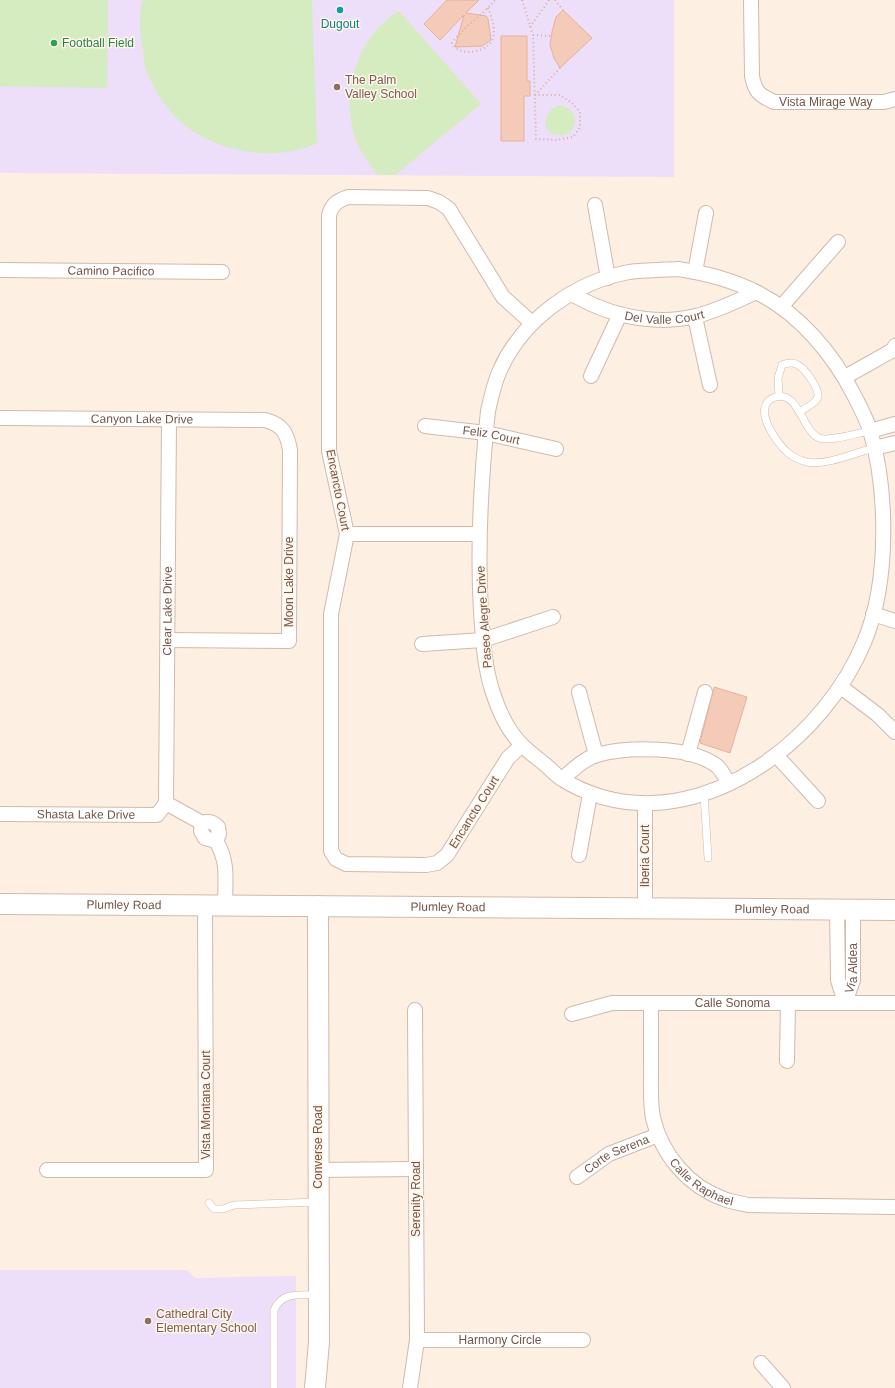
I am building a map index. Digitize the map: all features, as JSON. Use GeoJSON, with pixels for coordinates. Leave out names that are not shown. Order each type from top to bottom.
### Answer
{"type":"FeatureCollection","features":[{"type":"Feature","properties":{"kind":"street","name":"Vista Mirage Way"},"geometry":{"type":"LineString","coordinates":[[751,0],[752,76],[754,87],[762,97],[774,102],[884,102],[895,99]]}},
{"type":"Feature","properties":{"kind":"street","name":"Encancto Court"},"geometry":{"type":"LineString","coordinates":[[522,745],[508,758],[447,856],[437,863],[426,865],[346,864],[336,859],[331,851],[330,614],[347,534],[329,451],[329,215],[332,207],[338,201],[348,197],[428,198],[439,202],[449,209],[504,297],[532,323]]}},
{"type":"Feature","properties":{"kind":"street"},"geometry":{"type":"LineString","coordinates":[[595,205],[608,278]]}},
{"type":"Feature","properties":{"kind":"street"},"geometry":{"type":"LineString","coordinates":[[695,272],[706,213]]}},
{"type":"Feature","properties":{"kind":"street"},"geometry":{"type":"LineString","coordinates":[[781,307],[838,242]]}},
{"type":"Feature","properties":{"kind":"street","name":"Paseo Alegre Drive"},"geometry":{"type":"LineString","coordinates":[[678,269],[718,277],[756,292],[781,307],[801,324],[814,338],[845,378],[864,415],[870,431],[880,478],[882,552],[879,585],[873,614],[865,640],[841,687],[795,739],[776,755],[752,771],[729,783],[704,794],[671,802],[645,804],[618,802],[590,794],[562,779],[522,745],[510,730],[493,693],[486,666],[480,593],[479,534],[486,432],[490,405],[500,371],[512,349],[532,323],[556,303],[571,294],[608,278],[629,272],[678,269]]}},
{"type":"Feature","properties":{"kind":"street","name":"Camino Pacifico"},"geometry":{"type":"LineString","coordinates":[[0,270],[222,272]]}},
{"type":"Feature","properties":{"kind":"street","name":"Del Valle Court"},"geometry":{"type":"LineString","coordinates":[[571,294],[597,306],[620,314],[649,319],[673,320],[695,317],[712,312],[756,292]]}},
{"type":"Feature","properties":{"kind":"street"},"geometry":{"type":"LineString","coordinates":[[591,376],[620,314]]}},
{"type":"Feature","properties":{"kind":"street"},"geometry":{"type":"LineString","coordinates":[[695,317],[710,385]]}},
{"type":"Feature","properties":{"kind":"street"},"geometry":{"type":"LineString","coordinates":[[845,378],[892,350],[895,346]]}},
{"type":"Feature","properties":{"kind":"street","name":"Canyon Lake Drive"},"geometry":{"type":"LineString","coordinates":[[0,418],[265,420],[273,422],[282,428]]}},
{"type":"Feature","properties":{"kind":"street","name":"Clear Lake Drive"},"geometry":{"type":"LineString","coordinates":[[166,803],[170,419]]}},
{"type":"Feature","properties":{"kind":"street"},"geometry":{"type":"LineString","coordinates":[[870,431],[895,424]]}},
{"type":"Feature","properties":{"kind":"street","name":"Feliz Court"},"geometry":{"type":"LineString","coordinates":[[425,426],[486,432],[556,449]]}},
{"type":"Feature","properties":{"kind":"street","name":"Moon Lake Drive"},"geometry":{"type":"LineString","coordinates":[[168,640],[289,641],[290,450],[288,437],[282,428]]}},
{"type":"Feature","properties":{"kind":"street"},"geometry":{"type":"LineString","coordinates":[[874,448],[895,443]]}},
{"type":"Feature","properties":{"kind":"street"},"geometry":{"type":"LineString","coordinates":[[347,534],[479,534]]}},
{"type":"Feature","properties":{"kind":"street"},"geometry":{"type":"LineString","coordinates":[[873,614],[895,621]]}},
{"type":"Feature","properties":{"kind":"street"},"geometry":{"type":"LineString","coordinates":[[422,644],[483,640],[552,617]]}},
{"type":"Feature","properties":{"kind":"street"},"geometry":{"type":"LineString","coordinates":[[841,687],[878,715],[895,732]]}},
{"type":"Feature","properties":{"kind":"street"},"geometry":{"type":"LineString","coordinates":[[579,692],[596,755]]}},
{"type":"Feature","properties":{"kind":"street"},"geometry":{"type":"LineString","coordinates":[[688,754],[705,692]]}},
{"type":"Feature","properties":{"kind":"street"},"geometry":{"type":"LineString","coordinates":[[562,779],[582,762],[596,755],[641,749],[663,750],[703,758],[717,766],[729,783]]}},
{"type":"Feature","properties":{"kind":"street"},"geometry":{"type":"LineString","coordinates":[[776,755],[818,801]]}},
{"type":"Feature","properties":{"kind":"street"},"geometry":{"type":"LineString","coordinates":[[580,855],[590,794]]}},
{"type":"Feature","properties":{"kind":"street"},"geometry":{"type":"LineString","coordinates":[[166,803],[202,823],[207,821],[218,827],[219,834],[216,841],[222,851],[225,862],[225,906]]}},
{"type":"Feature","properties":{"kind":"street","name":"Shasta Lake Drive"},"geometry":{"type":"LineString","coordinates":[[0,814],[157,815],[166,803]]}},
{"type":"Feature","properties":{"kind":"street","name":"Iberia Court"},"geometry":{"type":"LineString","coordinates":[[645,804],[645,908]]}},
{"type":"Feature","properties":{"kind":"street","name":"Plumley Road"},"geometry":{"type":"LineString","coordinates":[[0,904],[895,910]]}},
{"type":"Feature","properties":{"kind":"street","name":"Vista Montana Court"},"geometry":{"type":"LineString","coordinates":[[47,1170],[206,1170],[205,906]]}},
{"type":"Feature","properties":{"kind":"street","name":"Converse Road"},"geometry":{"type":"LineString","coordinates":[[315,1388],[319,1342],[318,906]]}},
{"type":"Feature","properties":{"kind":"street","name":"Via Aldea"},"geometry":{"type":"LineString","coordinates":[[845,909],[838,980],[845,1003]]}},
{"type":"Feature","properties":{"kind":"street","name":"Calle Raphael"},"geometry":{"type":"LineString","coordinates":[[651,1002],[651,1096],[653,1117],[658,1135],[670,1159],[688,1178],[708,1192],[725,1200],[748,1204],[895,1207]]}},
{"type":"Feature","properties":{"kind":"street"},"geometry":{"type":"LineString","coordinates":[[787,1061],[788,1002]]}},
{"type":"Feature","properties":{"kind":"street","name":"Calle Sonoma"},"geometry":{"type":"LineString","coordinates":[[572,1014],[612,1003],[895,1003]]}},
{"type":"Feature","properties":{"kind":"street","name":"Serenity Road"},"geometry":{"type":"LineString","coordinates":[[410,1388],[417,1340],[415,1010]]}},
{"type":"Feature","properties":{"kind":"street","name":"Corte Serena"},"geometry":{"type":"LineString","coordinates":[[577,1177],[609,1154],[658,1135]]}},
{"type":"Feature","properties":{"kind":"street"},"geometry":{"type":"LineString","coordinates":[[318,1170],[416,1169]]}},
{"type":"Feature","properties":{"kind":"street","name":"Harmony Circle"},"geometry":{"type":"LineString","coordinates":[[417,1340],[583,1340]]}},
{"type":"Feature","properties":{"kind":"street"},"geometry":{"type":"LineString","coordinates":[[761,1363],[783,1388]]}},
{"type":"Feature","properties":{"kind":"lane"},"geometry":{"type":"LineString","coordinates":[[779,397],[778,378],[782,365],[792,363],[798,365],[806,372],[819,393],[817,400],[800,412]]}},
{"type":"Feature","properties":{"kind":"lane"},"geometry":{"type":"LineString","coordinates":[[870,431],[835,438],[823,439],[817,437],[812,432],[793,402],[788,398],[779,397],[770,401],[764,412],[765,421],[780,446],[788,454],[805,461],[816,463],[824,462],[874,448]]}},
{"type":"Feature","properties":{"kind":"lane"},"geometry":{"type":"LineString","coordinates":[[704,794],[708,858]]}},
{"type":"Feature","properties":{"kind":"lane"},"geometry":{"type":"LineString","coordinates":[[210,1203],[214,1209],[223,1209],[234,1204],[318,1202]]}},
{"type":"Feature","properties":{"kind":"lane"},"geometry":{"type":"LineString","coordinates":[[274,1388],[274,1310],[276,1304],[282,1298],[291,1295],[318,1295]]}},
{"type":"Feature","properties":{"kind":"path"},"geometry":{"type":"LineString","coordinates":[[488,8],[492,16],[493,30],[491,42],[479,50],[468,52],[456,48],[452,43],[458,33],[480,13],[488,8],[495,0]]}},
{"type":"Feature","properties":{"kind":"path"},"geometry":{"type":"LineString","coordinates":[[522,0],[533,35],[536,139],[557,140],[573,137],[580,127],[580,112],[572,103],[560,95],[535,95]]}},
{"type":"Feature","properties":{"kind":"path"},"geometry":{"type":"LineString","coordinates":[[530,27],[549,0]]}},
{"type":"Feature","properties":{"kind":"path"},"geometry":{"type":"LineString","coordinates":[[555,0],[563,10]]}},
{"type":"Feature","properties":{"kind":"path"},"geometry":{"type":"LineString","coordinates":[[533,35],[551,36]]}},
{"type":"Feature","properties":{"kind":"path"},"geometry":{"type":"LineString","coordinates":[[535,95],[560,68]]}},
{"type":"Feature","properties":{"kind":"shaded area","name":"The Palm Valley School"},"geometry":{"type":"Polygon","coordinates":[[[0,0],[674,0],[674,177],[0,173],[0,0]]]}},
{"type":"Feature","properties":{"kind":"shaded area","name":"Cathedral City Elementary School"},"geometry":{"type":"Polygon","coordinates":[[[0,1270],[187,1270],[195,1278],[296,1276],[296,1388],[0,1388],[0,1270]]]}},
{"type":"Feature","properties":{"kind":"green space","name":"Football Field"},"geometry":{"type":"Polygon","coordinates":[[[0,0],[108,0],[107,88],[0,86],[0,0]]]}},
{"type":"Feature","properties":{"kind":"green space"},"geometry":{"type":"Polygon","coordinates":[[[143,0],[312,0],[317,143],[298,150],[277,153],[246,151],[229,148],[213,142],[184,124],[171,113],[161,99],[146,71],[140,26],[140,13],[143,0]]]}},
{"type":"Feature","properties":{"kind":"green space"},"geometry":{"type":"Polygon","coordinates":[[[399,11],[481,104],[395,175],[378,175],[358,146],[354,135],[350,100],[352,82],[356,65],[363,49],[373,34],[399,11]]]}},
{"type":"Feature","properties":{"kind":"green space"},"geometry":{"type":"Polygon","coordinates":[[[560,105],[571,111],[575,122],[569,133],[560,135],[549,131],[546,127],[546,122],[550,112],[560,105]]]}},
{"type":"Feature","properties":{"kind":"building"},"geometry":{"type":"Polygon","coordinates":[[[447,0],[479,0],[466,13],[486,16],[488,19],[491,40],[482,46],[455,47],[464,15],[440,40],[424,24],[447,0]]]}},
{"type":"Feature","properties":{"kind":"building"},"geometry":{"type":"Polygon","coordinates":[[[563,10],[592,38],[560,68],[554,58],[550,45],[556,17],[563,10]]]}},
{"type":"Feature","properties":{"kind":"building"},"geometry":{"type":"Polygon","coordinates":[[[501,36],[527,36],[527,81],[530,81],[530,96],[524,96],[524,141],[501,141],[501,36]]]}},
{"type":"Feature","properties":{"kind":"building"},"geometry":{"type":"Polygon","coordinates":[[[714,687],[747,697],[730,753],[700,743],[714,687]]]}},
{"type":"Feature","properties":{"kind":"place","name":"Dugout"},"geometry":{"type":"Point","coordinates":[340,10]}},
{"type":"Feature","properties":{"kind":"place","name":"Football Field"},"geometry":{"type":"Point","coordinates":[54,43]}},
{"type":"Feature","properties":{"kind":"place","name":"The Palm Valley School"},"geometry":{"type":"Point","coordinates":[337,87]}},
{"type":"Feature","properties":{"kind":"place","name":"Cathedral City Elementary School"},"geometry":{"type":"Point","coordinates":[148,1321]}}]}
